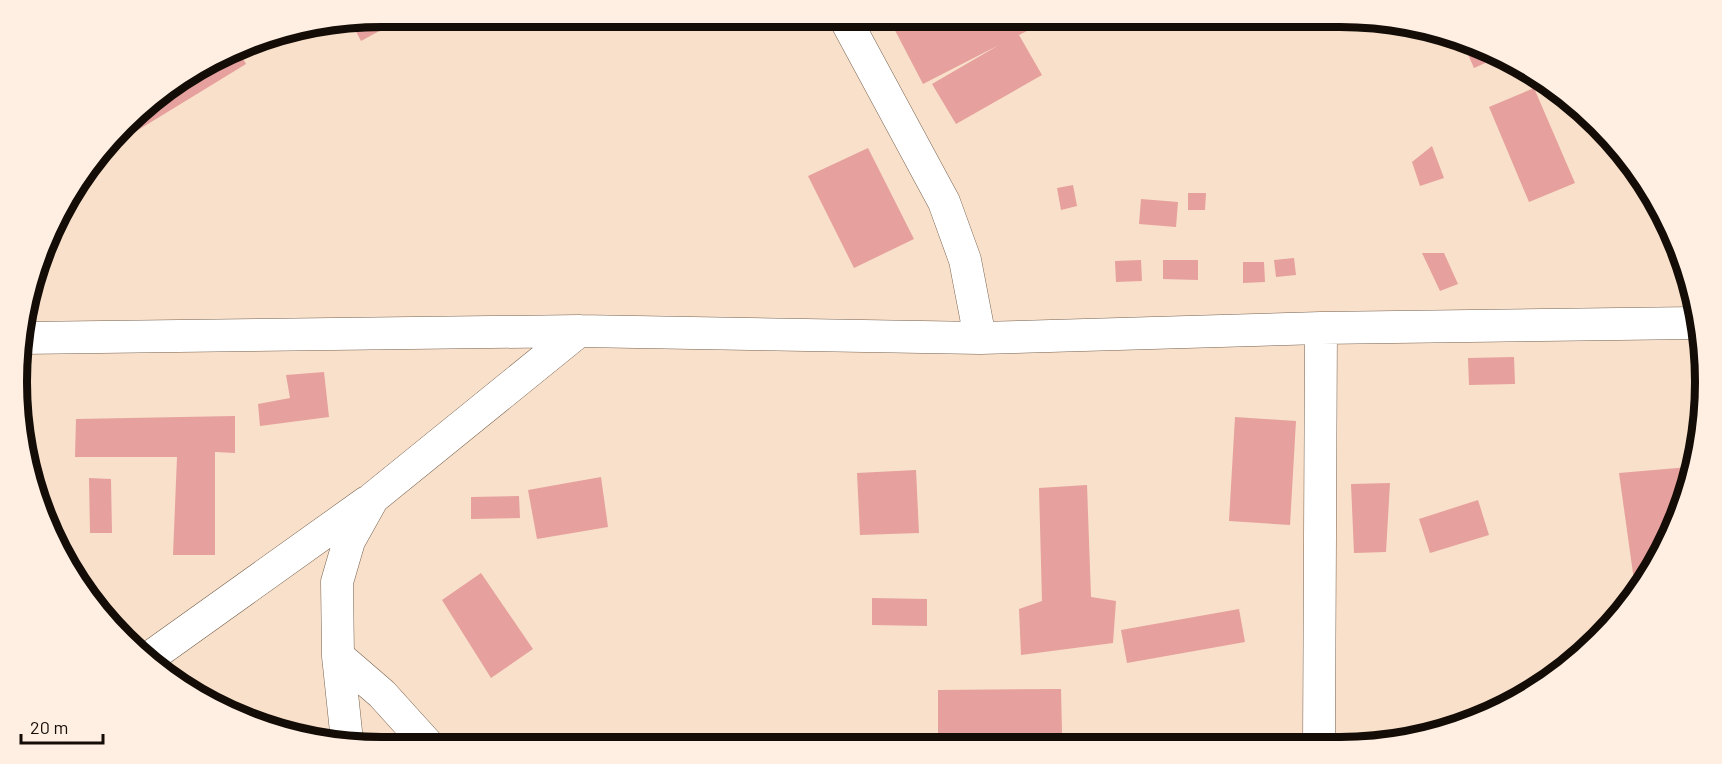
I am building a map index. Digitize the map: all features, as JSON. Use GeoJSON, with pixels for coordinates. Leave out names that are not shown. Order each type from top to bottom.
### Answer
{"type":"FeatureCollection","features":[{"type":"Feature","properties":{"kind":"street"},"geometry":{"type":"LineString","coordinates":[[850,27],[944,202],[965,260],[980,338]]}},
{"type":"Feature","properties":{"kind":"street"},"geometry":{"type":"LineString","coordinates":[[30,339],[579,331],[980,338],[1321,328],[1690,323]]}},
{"type":"Feature","properties":{"kind":"street"},"geometry":{"type":"LineString","coordinates":[[1319,737],[1321,328]]}},
{"type":"Feature","properties":{"kind":"street"},"geometry":{"type":"LineString","coordinates":[[154,654],[373,498],[579,331]]}},
{"type":"Feature","properties":{"kind":"street"},"geometry":{"type":"LineString","coordinates":[[346,735],[338,656],[337,582],[349,542],[373,498]]}},
{"type":"Feature","properties":{"kind":"street"},"geometry":{"type":"LineString","coordinates":[[338,656],[382,694],[421,737]]}},
{"type":"Feature","properties":{"kind":"building"},"geometry":{"type":"Polygon","coordinates":[[[387,27],[361,41],[354,28],[387,27]]]}},
{"type":"Feature","properties":{"kind":"building"},"geometry":{"type":"Polygon","coordinates":[[[893,27],[1033,28],[1019,35],[1042,75],[956,124],[932,84],[999,45],[923,84],[893,27]]]}},
{"type":"Feature","properties":{"kind":"building"},"geometry":{"type":"Polygon","coordinates":[[[1466,50],[1490,61],[1474,68],[1466,50]]]}},
{"type":"Feature","properties":{"kind":"building"},"geometry":{"type":"Polygon","coordinates":[[[242,56],[246,64],[124,139],[166,100],[204,75],[242,56]]]}},
{"type":"Feature","properties":{"kind":"building"},"geometry":{"type":"Polygon","coordinates":[[[1534,88],[1575,183],[1529,202],[1489,107],[1534,88]]]}},
{"type":"Feature","properties":{"kind":"building"},"geometry":{"type":"Polygon","coordinates":[[[1432,146],[1444,178],[1420,186],[1412,162],[1432,146]]]}},
{"type":"Feature","properties":{"kind":"building"},"geometry":{"type":"Polygon","coordinates":[[[868,148],[914,239],[854,268],[808,176],[868,148]]]}},
{"type":"Feature","properties":{"kind":"building"},"geometry":{"type":"Polygon","coordinates":[[[1073,185],[1077,206],[1061,210],[1057,188],[1073,185]]]}},
{"type":"Feature","properties":{"kind":"building"},"geometry":{"type":"Polygon","coordinates":[[[1188,193],[1206,193],[1205,210],[1188,210],[1188,193]]]}},
{"type":"Feature","properties":{"kind":"building"},"geometry":{"type":"Polygon","coordinates":[[[1141,199],[1178,202],[1176,227],[1139,224],[1141,199]]]}},
{"type":"Feature","properties":{"kind":"building"},"geometry":{"type":"Polygon","coordinates":[[[1422,253],[1444,253],[1458,284],[1440,291],[1422,253]]]}},
{"type":"Feature","properties":{"kind":"building"},"geometry":{"type":"Polygon","coordinates":[[[1294,258],[1296,275],[1276,277],[1274,260],[1294,258]]]}},
{"type":"Feature","properties":{"kind":"building"},"geometry":{"type":"Polygon","coordinates":[[[1141,260],[1142,281],[1116,282],[1115,261],[1141,260]]]}},
{"type":"Feature","properties":{"kind":"building"},"geometry":{"type":"Polygon","coordinates":[[[1163,260],[1198,260],[1198,280],[1163,279],[1163,260]]]}},
{"type":"Feature","properties":{"kind":"building"},"geometry":{"type":"Polygon","coordinates":[[[1243,262],[1264,262],[1265,282],[1243,283],[1243,262]]]}},
{"type":"Feature","properties":{"kind":"building"},"geometry":{"type":"Polygon","coordinates":[[[1514,357],[1515,384],[1469,385],[1468,358],[1514,357]]]}},
{"type":"Feature","properties":{"kind":"building"},"geometry":{"type":"Polygon","coordinates":[[[324,372],[329,417],[260,426],[258,404],[290,398],[286,375],[324,372]]]}},
{"type":"Feature","properties":{"kind":"building"},"geometry":{"type":"Polygon","coordinates":[[[235,416],[235,453],[215,452],[215,555],[173,555],[177,457],[75,457],[76,419],[235,416]]]}},
{"type":"Feature","properties":{"kind":"building"},"geometry":{"type":"Polygon","coordinates":[[[1235,417],[1296,421],[1290,525],[1229,521],[1235,417]]]}},
{"type":"Feature","properties":{"kind":"building"},"geometry":{"type":"Polygon","coordinates":[[[1684,467],[1668,518],[1634,580],[1619,473],[1684,467]]]}},
{"type":"Feature","properties":{"kind":"building"},"geometry":{"type":"Polygon","coordinates":[[[916,470],[919,533],[860,535],[857,473],[916,470]]]}},
{"type":"Feature","properties":{"kind":"building"},"geometry":{"type":"Polygon","coordinates":[[[601,477],[608,527],[537,539],[528,490],[601,477]]]}},
{"type":"Feature","properties":{"kind":"building"},"geometry":{"type":"Polygon","coordinates":[[[89,478],[111,479],[112,533],[90,533],[89,478]]]}},
{"type":"Feature","properties":{"kind":"building"},"geometry":{"type":"Polygon","coordinates":[[[1390,483],[1386,552],[1354,553],[1351,484],[1390,483]]]}},
{"type":"Feature","properties":{"kind":"building"},"geometry":{"type":"Polygon","coordinates":[[[1087,485],[1091,597],[1116,601],[1113,643],[1021,655],[1019,609],[1042,601],[1039,488],[1087,485]]]}},
{"type":"Feature","properties":{"kind":"building"},"geometry":{"type":"Polygon","coordinates":[[[519,496],[520,518],[471,519],[471,497],[519,496]]]}},
{"type":"Feature","properties":{"kind":"building"},"geometry":{"type":"Polygon","coordinates":[[[1478,500],[1489,535],[1430,553],[1419,519],[1478,500]]]}},
{"type":"Feature","properties":{"kind":"building"},"geometry":{"type":"Polygon","coordinates":[[[481,573],[533,649],[491,678],[442,600],[481,573]]]}},
{"type":"Feature","properties":{"kind":"building"},"geometry":{"type":"Polygon","coordinates":[[[872,598],[927,599],[927,626],[872,625],[872,598]]]}},
{"type":"Feature","properties":{"kind":"building"},"geometry":{"type":"Polygon","coordinates":[[[1239,609],[1245,642],[1127,663],[1121,630],[1239,609]]]}},
{"type":"Feature","properties":{"kind":"building"},"geometry":{"type":"Polygon","coordinates":[[[1061,689],[1062,733],[938,733],[938,690],[1061,689]]]}}]}
